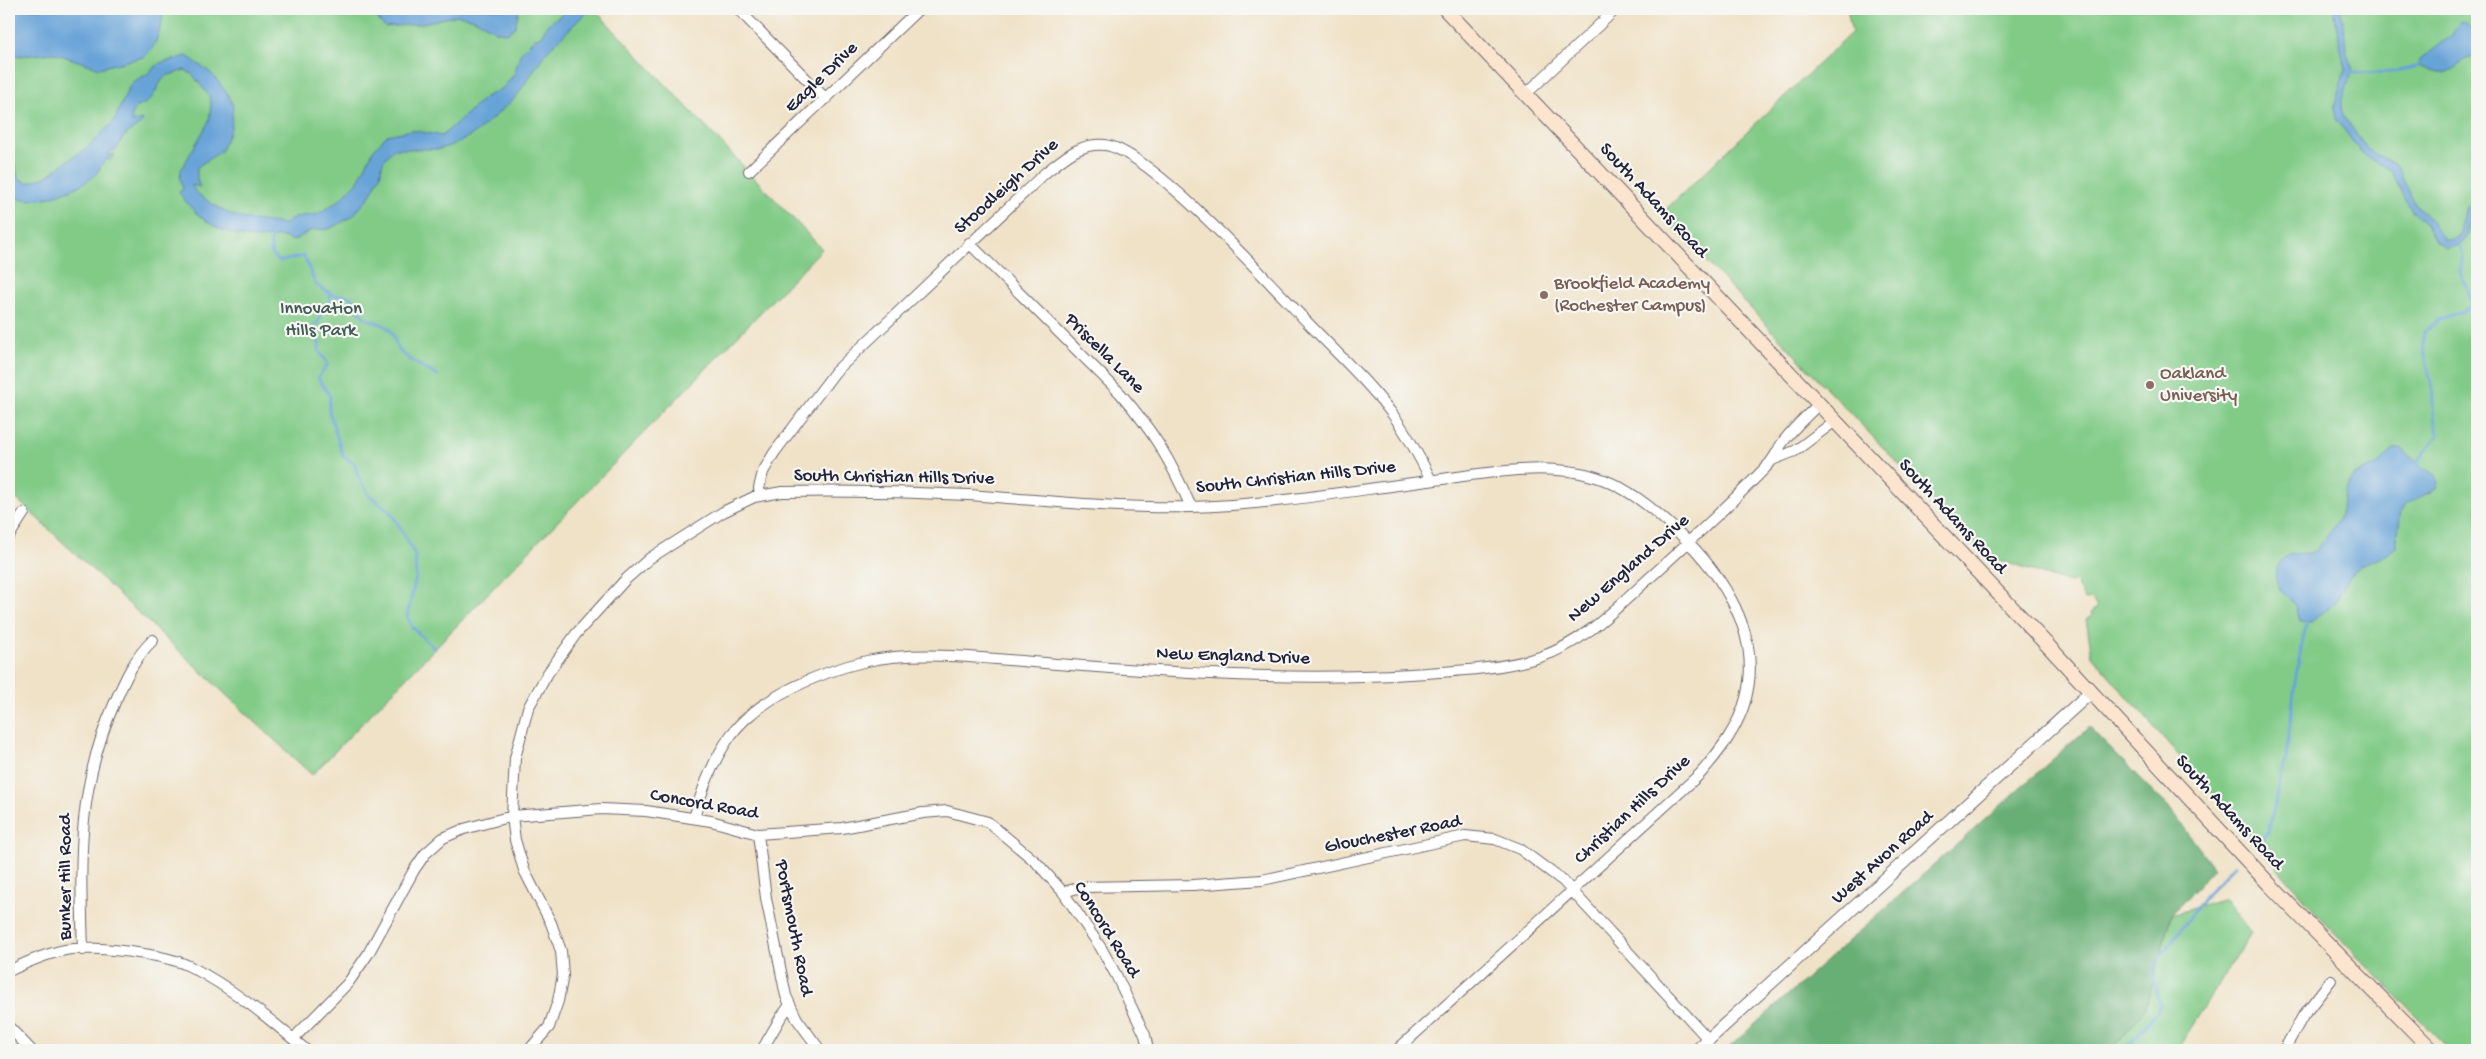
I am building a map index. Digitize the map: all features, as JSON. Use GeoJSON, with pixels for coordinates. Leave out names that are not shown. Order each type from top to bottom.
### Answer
{"type":"FeatureCollection","features":[{"type":"Feature","properties":{"kind":"main road","name":"South Adams Road"},"geometry":{"type":"LineString","coordinates":[[1445,9],[1527,93],[2271,886],[2432,1050]]}},
{"type":"Feature","properties":{"kind":"street"},"geometry":{"type":"LineString","coordinates":[[738,9],[826,99]]}},
{"type":"Feature","properties":{"kind":"street","name":"Eagle Drive"},"geometry":{"type":"LineString","coordinates":[[750,171],[919,9]]}},
{"type":"Feature","properties":{"kind":"street"},"geometry":{"type":"LineString","coordinates":[[1527,93],[1616,9]]}},
{"type":"Feature","properties":{"kind":"street","name":"Stoodleigh Drive"},"geometry":{"type":"LineString","coordinates":[[760,496],[763,472],[774,454],[835,372],[1045,173],[1074,149],[1105,145],[1121,151],[1173,189],[1221,232],[1362,378],[1394,415],[1431,480]]}},
{"type":"Feature","properties":{"kind":"street","name":"Priscella Lane"},"geometry":{"type":"LineString","coordinates":[[969,243],[1120,393],[1141,417],[1158,440],[1174,468],[1191,507]]}},
{"type":"Feature","properties":{"kind":"street","name":"New England Drive"},"geometry":{"type":"LineString","coordinates":[[694,818],[707,779],[718,757],[732,734],[752,713],[790,690],[846,667],[872,660],[955,657],[1207,676],[1298,678],[1436,672],[1510,664],[1544,656],[1570,643],[1599,624],[1690,541],[1772,460],[1784,440],[1819,404]]}},
{"type":"Feature","properties":{"kind":"street","name":"New England Drive"},"geometry":{"type":"LineString","coordinates":[[1772,460],[1795,451],[1835,421]]}},
{"type":"Feature","properties":{"kind":"street","name":"South Christian Hills Drive"},"geometry":{"type":"LineString","coordinates":[[529,1050],[549,1027],[558,1001],[562,975],[561,959],[551,923],[524,870],[512,816],[515,758],[528,708],[552,667],[576,634],[625,580],[650,558],[723,512],[760,496],[782,492],[966,495],[1146,507],[1191,507],[1255,503],[1485,473],[1536,470],[1594,476],[1619,486],[1651,508],[1690,541]]}},
{"type":"Feature","properties":{"kind":"street"},"geometry":{"type":"LineString","coordinates":[[9,536],[24,513]]}},
{"type":"Feature","properties":{"kind":"street","name":"Christian Hills Drive"},"geometry":{"type":"LineString","coordinates":[[1397,1050],[1700,774],[1724,747],[1747,696],[1748,664],[1746,647],[1737,611],[1722,581],[1690,541]]}},
{"type":"Feature","properties":{"kind":"street","name":"Bunker Hill Road"},"geometry":{"type":"LineString","coordinates":[[83,950],[80,861],[87,785],[106,722],[125,680],[142,651],[153,640]]}},
{"type":"Feature","properties":{"kind":"street","name":"West Avon Road"},"geometry":{"type":"LineString","coordinates":[[1698,1050],[2091,692]]}},
{"type":"Feature","properties":{"kind":"street","name":"Concord Road"},"geometry":{"type":"LineString","coordinates":[[293,1039],[348,983],[363,962],[414,870],[426,854],[443,838],[464,829],[512,816],[601,809],[646,811],[694,818],[758,834],[842,828],[923,812],[952,812],[988,822],[1036,862],[1063,892],[1101,948],[1116,975],[1145,1035],[1148,1050]]}},
{"type":"Feature","properties":{"kind":"street","name":"Portsmouth Road"},"geometry":{"type":"LineString","coordinates":[[758,834],[778,959],[786,996],[820,1050]]}},
{"type":"Feature","properties":{"kind":"street","name":"Glouchester Road"},"geometry":{"type":"LineString","coordinates":[[1063,892],[1082,887],[1193,885],[1262,880],[1465,836],[1495,839],[1520,849],[1548,868],[1573,891],[1709,1040]]}},
{"type":"Feature","properties":{"kind":"street"},"geometry":{"type":"LineString","coordinates":[[9,971],[36,958],[66,950],[131,953],[187,965],[238,996],[306,1050]]}},
{"type":"Feature","properties":{"kind":"street"},"geometry":{"type":"LineString","coordinates":[[2297,1050],[2286,1047],[2303,1016],[2331,980]]}},
{"type":"Feature","properties":{"kind":"street"},"geometry":{"type":"LineString","coordinates":[[762,1050],[790,1005]]}},
{"type":"Feature","properties":{"kind":"street"},"geometry":{"type":"LineString","coordinates":[[9,1026],[31,1050]]}},
{"type":"Feature","properties":{"kind":"green space","name":"Innovation Hills Park"},"geometry":{"type":"Polygon","coordinates":[[[9,9],[594,9],[822,249],[312,775],[9,492],[9,9]]]}},
{"type":"Feature","properties":{"kind":"green space","name":"Oakland University"},"geometry":{"type":"Polygon","coordinates":[[[1847,9],[2477,9],[2477,1050],[2450,1050],[2324,922],[2092,656],[2086,619],[2092,616],[2091,612],[2097,608],[2092,599],[2085,600],[2075,581],[2070,583],[1986,556],[1661,214],[1852,32],[1847,9]]]}},
{"type":"Feature","properties":{"kind":"green space"},"geometry":{"type":"Polygon","coordinates":[[[2089,727],[2171,810],[2214,868],[2171,915],[2146,1007],[2113,1050],[1726,1050],[2089,727]]]}},
{"type":"Feature","properties":{"kind":"green space"},"geometry":{"type":"Polygon","coordinates":[[[2225,899],[2251,933],[2177,1050],[2113,1050],[2146,1007],[2171,915],[2225,899]]]}},
{"type":"Feature","properties":{"kind":"water"},"geometry":{"type":"Polygon","coordinates":[[[9,9],[164,9],[164,11],[160,30],[149,53],[144,57],[99,68],[54,53],[20,56],[9,53],[9,9]]]}},
{"type":"Feature","properties":{"kind":"water"},"geometry":{"type":"Polygon","coordinates":[[[377,9],[519,9],[515,27],[507,33],[498,32],[474,19],[458,15],[419,24],[385,27],[378,19],[377,9]]]}},
{"type":"Feature","properties":{"kind":"water"},"geometry":{"type":"Polygon","coordinates":[[[569,9],[590,9],[546,52],[516,97],[478,131],[458,143],[440,149],[393,149],[383,161],[380,176],[369,197],[352,217],[329,229],[312,230],[293,241],[283,237],[255,238],[221,230],[194,211],[179,192],[183,189],[180,178],[181,170],[209,121],[211,104],[209,96],[193,75],[185,70],[166,76],[150,100],[135,108],[132,122],[142,120],[143,122],[123,137],[117,149],[109,152],[108,156],[115,154],[110,160],[106,159],[92,178],[74,188],[51,197],[27,200],[17,198],[9,193],[9,137],[18,178],[28,183],[46,177],[92,143],[114,121],[128,89],[134,81],[146,75],[160,63],[187,56],[211,73],[228,94],[233,106],[231,128],[221,151],[197,167],[197,179],[200,187],[192,185],[195,191],[218,208],[245,218],[285,224],[294,217],[318,214],[338,201],[357,183],[374,149],[387,135],[412,130],[442,136],[485,97],[503,88],[514,74],[521,52],[534,39],[541,36],[547,25],[569,9]]]}},
{"type":"Feature","properties":{"kind":"water"},"geometry":{"type":"Polygon","coordinates":[[[2333,9],[2340,9],[2347,53],[2353,69],[2341,107],[2343,115],[2367,149],[2396,165],[2414,202],[2431,221],[2444,240],[2451,240],[2459,236],[2466,207],[2477,198],[2477,206],[2472,211],[2466,236],[2457,245],[2447,248],[2435,242],[2426,225],[2412,211],[2390,170],[2362,154],[2336,119],[2334,107],[2345,69],[2333,9]]]}},
{"type":"Feature","properties":{"kind":"water"},"geometry":{"type":"Polygon","coordinates":[[[2460,21],[2466,22],[2477,34],[2477,57],[2461,62],[2452,70],[2441,73],[2418,66],[2419,61],[2452,35],[2460,21]]]}},
{"type":"Feature","properties":{"kind":"water"},"geometry":{"type":"Polygon","coordinates":[[[2401,448],[2422,467],[2436,475],[2438,481],[2436,489],[2406,504],[2401,511],[2396,547],[2386,555],[2360,565],[2348,578],[2336,602],[2310,623],[2300,622],[2296,605],[2283,593],[2277,584],[2276,572],[2279,564],[2289,555],[2316,551],[2338,521],[2347,487],[2354,475],[2377,465],[2395,449],[2401,448]]]}},
{"type":"Feature","properties":{"kind":"waterway"},"geometry":{"type":"LineString","coordinates":[[2352,73],[2396,72],[2418,66]]}},
{"type":"Feature","properties":{"kind":"waterway"},"geometry":{"type":"LineString","coordinates":[[271,238],[271,252],[276,259],[280,261],[304,256],[316,285],[335,296],[343,295],[352,298],[362,315],[369,320],[384,325],[390,330],[402,353],[438,376]]}},
{"type":"Feature","properties":{"kind":"waterway"},"geometry":{"type":"LineString","coordinates":[[2459,245],[2463,256],[2460,272],[2477,315]]}},
{"type":"Feature","properties":{"kind":"waterway"},"geometry":{"type":"LineString","coordinates":[[329,291],[329,302],[321,310],[320,319],[309,333],[319,341],[319,351],[328,364],[318,378],[330,396],[329,411],[343,456],[355,464],[357,474],[369,495],[389,511],[415,555],[416,577],[407,616],[412,627],[435,649]]}},
{"type":"Feature","properties":{"kind":"waterway"},"geometry":{"type":"LineString","coordinates":[[2414,465],[2439,435],[2434,418],[2433,396],[2423,339],[2424,332],[2440,319],[2463,311],[2473,304]]}},
{"type":"Feature","properties":{"kind":"waterway"},"geometry":{"type":"LineString","coordinates":[[2261,840],[2268,832],[2286,758],[2296,675],[2307,620]]}},
{"type":"Feature","properties":{"kind":"waterway"},"geometry":{"type":"LineString","coordinates":[[2125,1050],[2157,1012],[2160,1005],[2153,979],[2155,963],[2210,891],[2235,865]]}},
{"type":"Feature","properties":{"kind":"place","name":"Brookfield Academy (Rochester Campus)"},"geometry":{"type":"Point","coordinates":[1544,295]}},
{"type":"Feature","properties":{"kind":"place","name":"Oakland University"},"geometry":{"type":"Point","coordinates":[2150,385]}}]}
